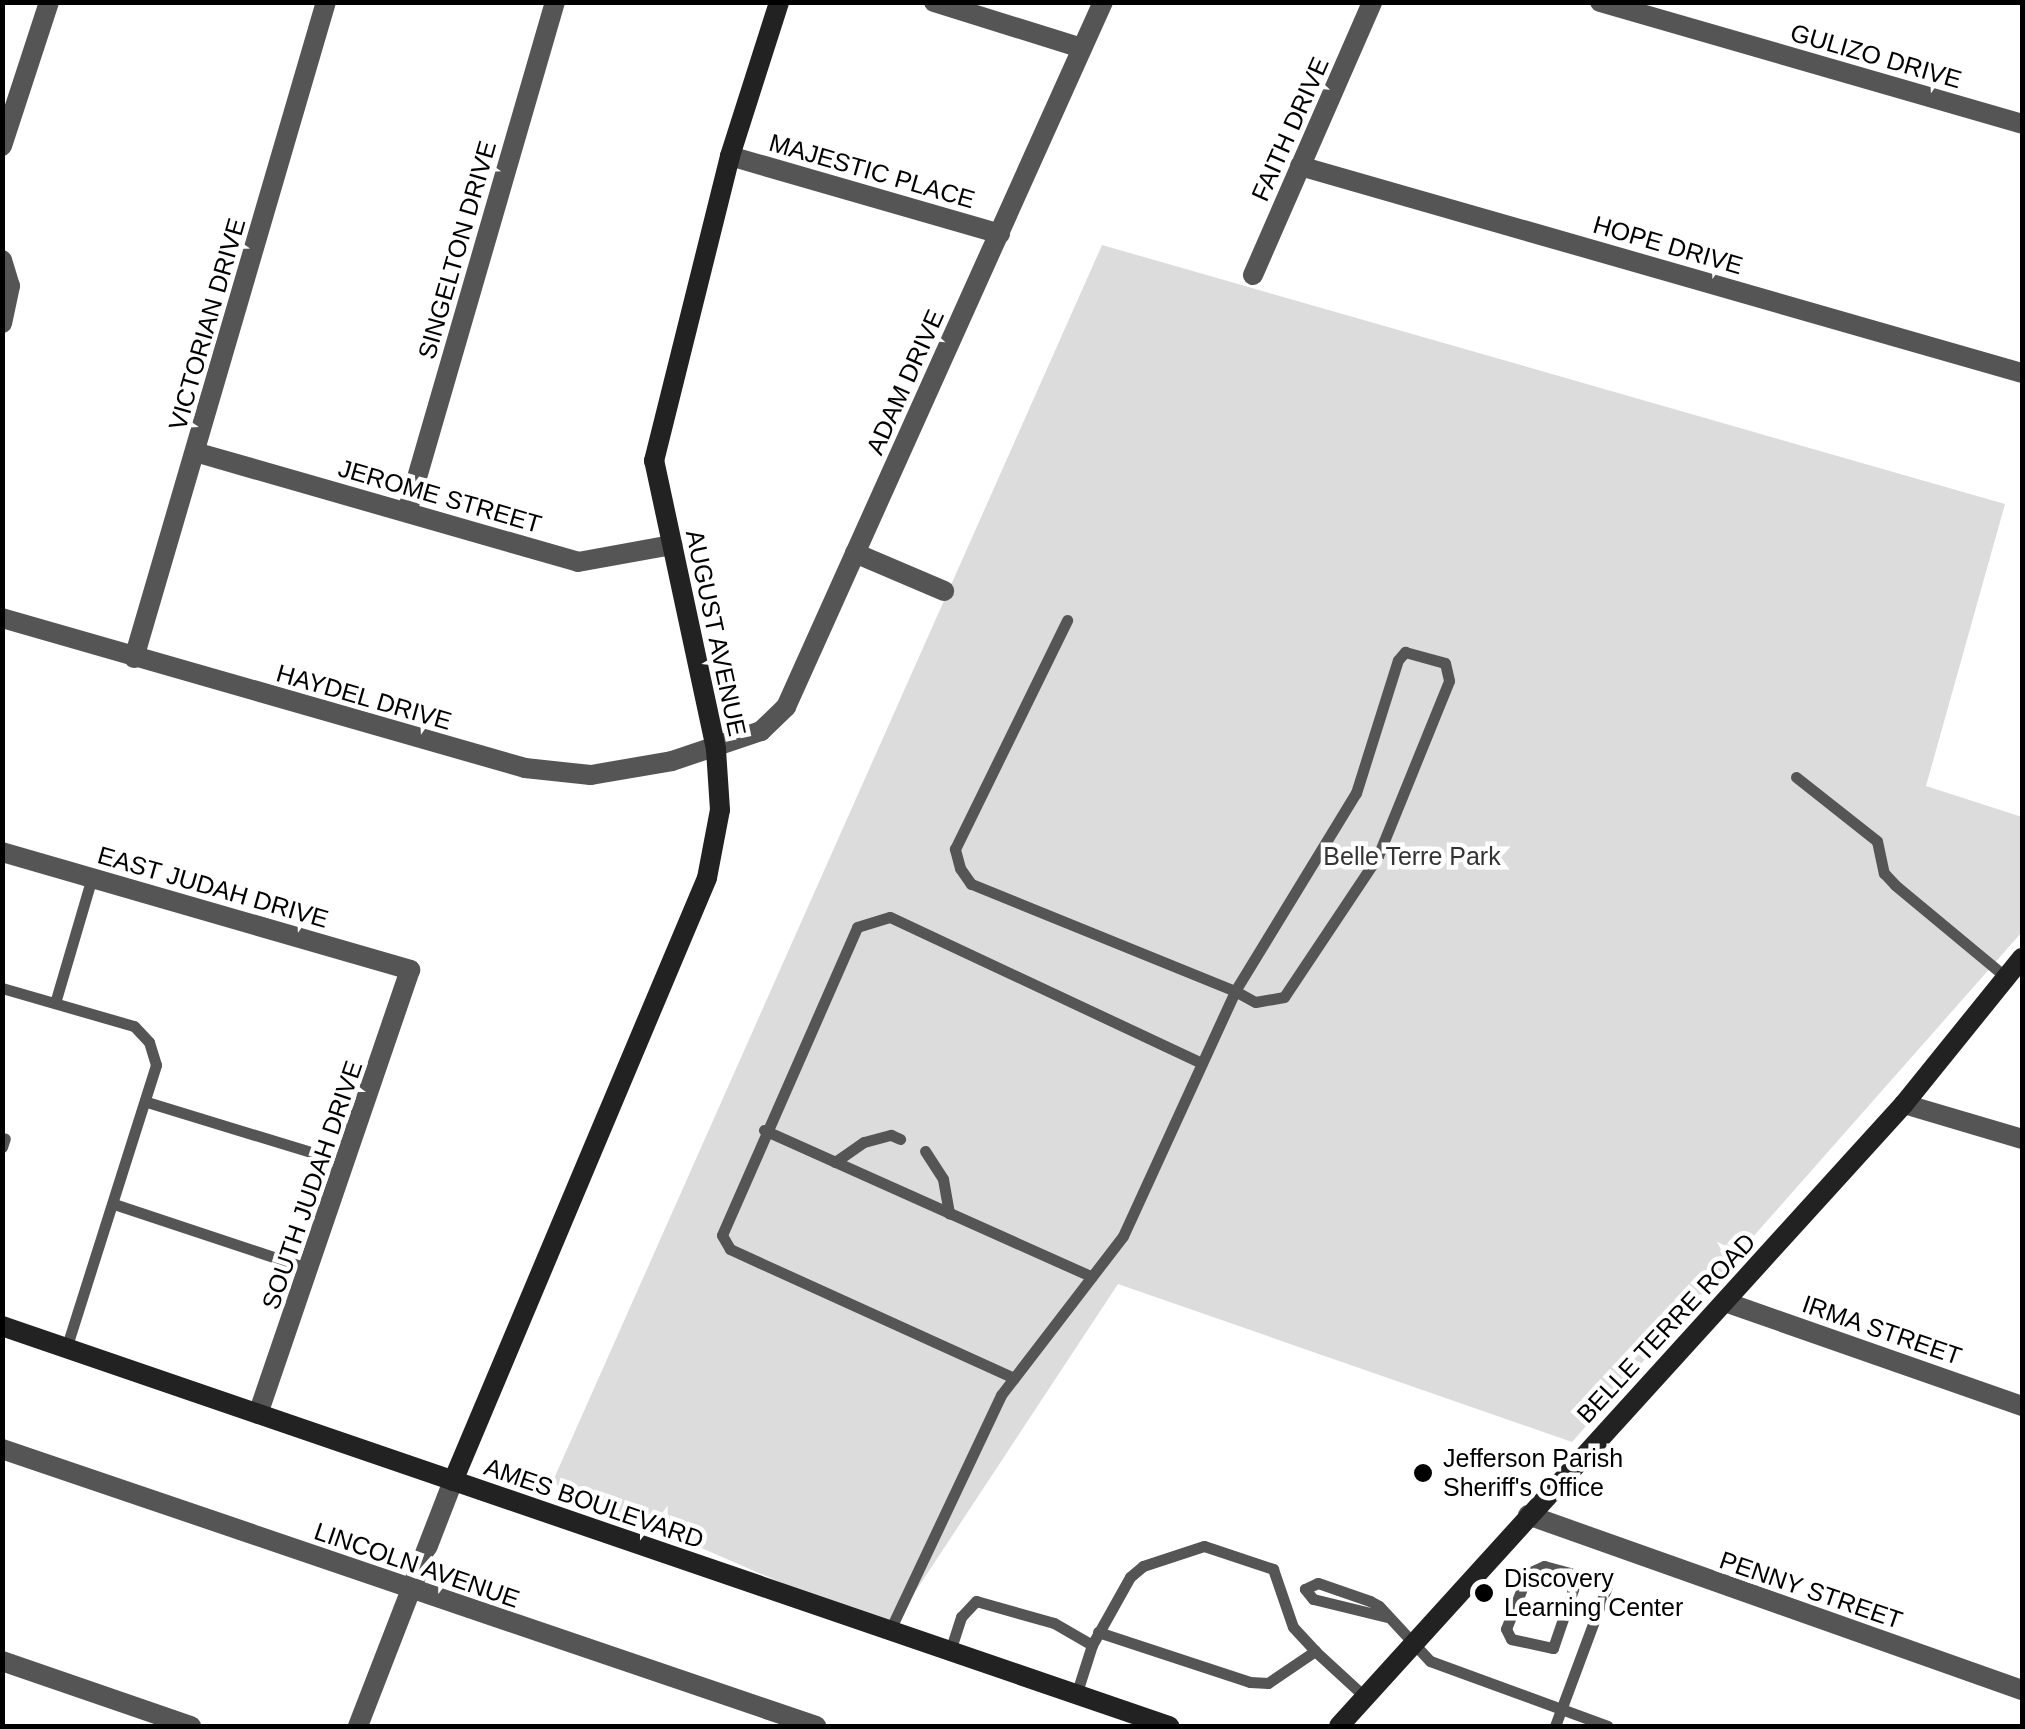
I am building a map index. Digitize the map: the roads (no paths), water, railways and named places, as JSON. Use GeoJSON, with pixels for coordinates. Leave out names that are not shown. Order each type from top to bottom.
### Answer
{"type":"FeatureCollection","features":[{"type":"Feature","properties":{"kind":"street"},"geometry":{"type":"LineString","coordinates":[[2,146],[49,2]]}},
{"type":"Feature","properties":{"kind":"street","name":"VICTORIAN DRIVE"},"geometry":{"type":"LineString","coordinates":[[134,658],[326,2]]}},
{"type":"Feature","properties":{"kind":"street","name":"SINGELTON DRIVE"},"geometry":{"type":"LineString","coordinates":[[408,512],[555,2]]}},
{"type":"Feature","properties":{"kind":"street","name":"AUGUST AVENUE"},"geometry":{"type":"LineString","coordinates":[[453,1480],[707,878],[720,810],[716,749],[654,461],[730,156],[779,2]]}},
{"type":"Feature","properties":{"kind":"street"},"geometry":{"type":"LineString","coordinates":[[934,2],[1082,48]]}},
{"type":"Feature","properties":{"kind":"street","name":"ADAM DRIVE"},"geometry":{"type":"LineString","coordinates":[[716,749],[760,731],[786,707],[1103,2]]}},
{"type":"Feature","properties":{"kind":"street","name":"FAITH DRIVE"},"geometry":{"type":"LineString","coordinates":[[1253,275],[1372,2]]}},
{"type":"Feature","properties":{"kind":"street","name":"GULIZO DRIVE"},"geometry":{"type":"LineString","coordinates":[[1600,2],[2022,124]]}},
{"type":"Feature","properties":{"kind":"street","name":"MAJESTIC PLACE"},"geometry":{"type":"LineString","coordinates":[[730,156],[1000,234]]}},
{"type":"Feature","properties":{"kind":"street","name":"HOPE DRIVE"},"geometry":{"type":"LineString","coordinates":[[1300,166],[2022,373]]}},
{"type":"Feature","properties":{"kind":"street"},"geometry":{"type":"LineString","coordinates":[[2,260],[4,310]]}},
{"type":"Feature","properties":{"kind":"street","name":"JEROME STREET"},"geometry":{"type":"LineString","coordinates":[[196,452],[578,562],[672,545]]}},
{"type":"Feature","properties":{"kind":"street"},"geometry":{"type":"LineString","coordinates":[[855,554],[944,591]]}},
{"type":"Feature","properties":{"kind":"street","name":"HAYDEL DRIVE"},"geometry":{"type":"LineString","coordinates":[[2,618],[525,768],[591,775],[716,749]]}},
{"type":"Feature","properties":{"kind":"street","name":"EAST JUDAH DRIVE"},"geometry":{"type":"LineString","coordinates":[[2,852],[410,970]]}},
{"type":"Feature","properties":{"kind":"street","name":"BELLE TERRE ROAD"},"geometry":{"type":"LineString","coordinates":[[1339,1726],[1904,1104],[2022,958]]}},
{"type":"Feature","properties":{"kind":"street","name":"SOUTH JUDAH DRIVE"},"geometry":{"type":"LineString","coordinates":[[258,1414],[312,1270],[410,970]]}},
{"type":"Feature","properties":{"kind":"street"},"geometry":{"type":"LineString","coordinates":[[1904,1104],[2022,1139]]}},
{"type":"Feature","properties":{"kind":"street","name":"IRMA STREET"},"geometry":{"type":"LineString","coordinates":[[1725,1302],[2022,1406]]}},
{"type":"Feature","properties":{"kind":"street","name":"AMES BOULEVARD"},"geometry":{"type":"LineString","coordinates":[[2,1326],[1169,1726]]}},
{"type":"Feature","properties":{"kind":"street","name":"LINCOLN AVENUE"},"geometry":{"type":"LineString","coordinates":[[2,1448],[816,1726]]}},
{"type":"Feature","properties":{"kind":"street"},"geometry":{"type":"LineString","coordinates":[[358,1726],[406,1588],[453,1480]]}},
{"type":"Feature","properties":{"kind":"street","name":"PENNY STREET"},"geometry":{"type":"LineString","coordinates":[[1528,1515],[2022,1690]]}},
{"type":"Feature","properties":{"kind":"street"},"geometry":{"type":"LineString","coordinates":[[2,1660],[191,1726]]}},
{"type":"Feature","properties":{"kind":"lane"},"geometry":{"type":"LineString","coordinates":[[890,1630],[964,1465],[1014,1378],[1123,1236],[1234,991],[1356,793],[1398,660],[1406,652],[1444,663],[1450,682],[1378,856],[1284,998],[1255,1002],[1234,991],[971,884],[960,868],[954,849],[1067,620]]}},
{"type":"Feature","properties":{"kind":"lane"},"geometry":{"type":"LineString","coordinates":[[1796,777],[1877,840],[1884,873],[1895,886],[2006,977]]}},
{"type":"Feature","properties":{"kind":"lane"},"geometry":{"type":"LineString","coordinates":[[54,1003],[92,877]]}},
{"type":"Feature","properties":{"kind":"lane"},"geometry":{"type":"LineString","coordinates":[[1014,1378],[730,1250],[724,1219],[857,926],[872,918],[890,918],[1201,1063]]}},
{"type":"Feature","properties":{"kind":"lane"},"geometry":{"type":"LineString","coordinates":[[2,988],[134,1026],[148,1042],[156,1065],[66,1349]]}},
{"type":"Feature","properties":{"kind":"lane"},"geometry":{"type":"LineString","coordinates":[[146,1102],[347,1163]]}},
{"type":"Feature","properties":{"kind":"lane"},"geometry":{"type":"LineString","coordinates":[[764,1130],[1092,1277]]}},
{"type":"Feature","properties":{"kind":"lane"},"geometry":{"type":"LineString","coordinates":[[834,1162],[864,1142],[891,1135],[900,1140]]}},
{"type":"Feature","properties":{"kind":"lane"},"geometry":{"type":"LineString","coordinates":[[926,1152],[943,1179],[949,1213]]}},
{"type":"Feature","properties":{"kind":"lane"},"geometry":{"type":"LineString","coordinates":[[114,1204],[312,1270]]}},
{"type":"Feature","properties":{"kind":"lane"},"geometry":{"type":"LineString","coordinates":[[1076,1694],[1098,1632],[1143,1566],[1204,1546],[1263,1560],[1277,1581],[1293,1627],[1365,1697]]}},
{"type":"Feature","properties":{"kind":"lane"},"geometry":{"type":"LineString","coordinates":[[1555,1726],[1607,1586],[1578,1575],[1544,1566],[1528,1573],[1506,1629],[1511,1639],[1552,1648],[1578,1575]]}},
{"type":"Feature","properties":{"kind":"lane"},"geometry":{"type":"LineString","coordinates":[[1277,1581],[1305,1589],[1318,1584],[1370,1601],[1430,1661],[1608,1726]]}},
{"type":"Feature","properties":{"kind":"lane"},"geometry":{"type":"LineString","coordinates":[[950,1651],[962,1617],[976,1600],[1054,1623],[1092,1645]]}},
{"type":"Feature","properties":{"kind":"lane"},"geometry":{"type":"LineString","coordinates":[[1098,1632],[1250,1682],[1268,1683],[1315,1650]]}},
{"type":"Feature","properties":{"kind":"place","name":"Jefferson Parish Sheriff's Office"},"geometry":{"type":"Point","coordinates":[1423,1473]}},
{"type":"Feature","properties":{"kind":"place","name":"Discovery Learning Center"},"geometry":{"type":"Point","coordinates":[1484,1593]}},
{"type":"Feature","properties":{"kind":"park label","name":"Belle Terre Park"},"geometry":{"type":"Point","coordinates":[1412,856]}}]}
